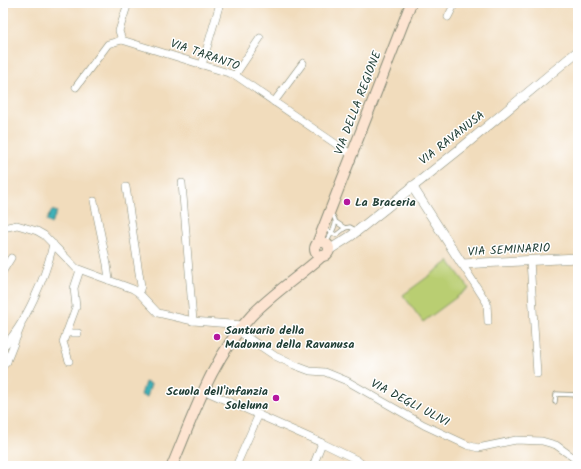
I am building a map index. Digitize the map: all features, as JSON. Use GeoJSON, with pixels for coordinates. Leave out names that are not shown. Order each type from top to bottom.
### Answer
{"type":"FeatureCollection","features":[{"type":"Feature","properties":{"kind":"main road","name":"VIA DELLA REGIONE"},"geometry":{"type":"LineString","coordinates":[[330,213],[411,3]]}},
{"type":"Feature","properties":{"kind":"main road"},"geometry":{"type":"LineString","coordinates":[[323,247],[330,213]]}},
{"type":"Feature","properties":{"kind":"main road"},"geometry":{"type":"LineString","coordinates":[[172,466],[221,358],[241,328],[253,314],[292,280],[323,247],[330,213]]}},
{"type":"Feature","properties":{"kind":"street"},"geometry":{"type":"LineString","coordinates":[[76,88],[102,50],[108,44],[122,40],[119,31],[128,3]]}},
{"type":"Feature","properties":{"kind":"street"},"geometry":{"type":"LineString","coordinates":[[202,65],[220,3]]}},
{"type":"Feature","properties":{"kind":"street"},"geometry":{"type":"LineString","coordinates":[[448,17],[455,3]]}},
{"type":"Feature","properties":{"kind":"street"},"geometry":{"type":"LineString","coordinates":[[235,75],[260,38]]}},
{"type":"Feature","properties":{"kind":"street","name":"VIA TARANTO"},"geometry":{"type":"LineString","coordinates":[[122,40],[235,75],[352,156]]}},
{"type":"Feature","properties":{"kind":"street","name":"VIA RAVANUSA"},"geometry":{"type":"LineString","coordinates":[[323,247],[354,233],[465,145],[578,51]]}},
{"type":"Feature","properties":{"kind":"street"},"geometry":{"type":"LineString","coordinates":[[274,102],[303,63]]}},
{"type":"Feature","properties":{"kind":"street"},"geometry":{"type":"LineString","coordinates":[[182,183],[194,321]]}},
{"type":"Feature","properties":{"kind":"street","name":"VIA SEMINARIO"},"geometry":{"type":"LineString","coordinates":[[412,186],[462,264],[578,258]]}},
{"type":"Feature","properties":{"kind":"street"},"geometry":{"type":"LineString","coordinates":[[126,187],[141,286],[139,293]]}},
{"type":"Feature","properties":{"kind":"street"},"geometry":{"type":"LineString","coordinates":[[94,201],[109,280]]}},
{"type":"Feature","properties":{"kind":"street"},"geometry":{"type":"LineString","coordinates":[[3,228],[18,224],[41,233],[71,264],[80,270],[109,280],[139,293],[158,313],[194,321],[241,328]]}},
{"type":"Feature","properties":{"kind":"street"},"geometry":{"type":"LineString","coordinates":[[3,373],[25,315],[47,267],[53,244]]}},
{"type":"Feature","properties":{"kind":"street"},"geometry":{"type":"LineString","coordinates":[[3,271],[11,258]]}},
{"type":"Feature","properties":{"kind":"street"},"geometry":{"type":"LineString","coordinates":[[530,260],[537,374]]}},
{"type":"Feature","properties":{"kind":"street"},"geometry":{"type":"LineString","coordinates":[[462,264],[487,303],[488,322]]}},
{"type":"Feature","properties":{"kind":"street"},"geometry":{"type":"LineString","coordinates":[[70,361],[63,342],[76,307],[74,288],[80,270]]}},
{"type":"Feature","properties":{"kind":"street"},"geometry":{"type":"LineString","coordinates":[[3,347],[25,315]]}},
{"type":"Feature","properties":{"kind":"street","name":"VIA DEGLI ULIVI"},"geometry":{"type":"LineString","coordinates":[[241,328],[275,356],[310,371],[325,372],[347,381],[424,425],[467,445],[478,448],[516,440],[542,441],[556,445],[578,461]]}},
{"type":"Feature","properties":{"kind":"street"},"geometry":{"type":"LineString","coordinates":[[66,333],[78,334]]}},
{"type":"Feature","properties":{"kind":"street"},"geometry":{"type":"LineString","coordinates":[[3,352],[7,356],[6,364]]}},
{"type":"Feature","properties":{"kind":"street"},"geometry":{"type":"LineString","coordinates":[[205,391],[322,443],[357,460],[364,466]]}},
{"type":"Feature","properties":{"kind":"street"},"geometry":{"type":"LineString","coordinates":[[236,466],[259,414]]}},
{"type":"Feature","properties":{"kind":"street"},"geometry":{"type":"LineString","coordinates":[[313,466],[322,443]]}},
{"type":"Feature","properties":{"kind":"lane"},"geometry":{"type":"LineString","coordinates":[[330,213],[336,218],[336,222],[345,228],[354,228],[354,233]]}},
{"type":"Feature","properties":{"kind":"lane"},"geometry":{"type":"LineString","coordinates":[[323,247],[336,222]]}},
{"type":"Feature","properties":{"kind":"lane"},"geometry":{"type":"LineString","coordinates":[[323,247],[345,228]]}},
{"type":"Feature","properties":{"kind":"lane"},"geometry":{"type":"LineString","coordinates":[[555,402],[556,394],[578,395]]}},
{"type":"Feature","properties":{"kind":"green space"},"geometry":{"type":"Polygon","coordinates":[[[449,261],[469,288],[423,322],[403,295],[449,261]]]}},
{"type":"Feature","properties":{"kind":"water"},"geometry":{"type":"Polygon","coordinates":[[[52,210],[57,212],[51,224],[46,221],[52,210]]]}},
{"type":"Feature","properties":{"kind":"water"},"geometry":{"type":"Polygon","coordinates":[[[145,382],[151,384],[147,397],[141,395],[145,382]]]}},
{"type":"Feature","properties":{"kind":"place","name":"La Braceria"},"geometry":{"type":"Point","coordinates":[347,202]}},
{"type":"Feature","properties":{"kind":"place","name":"Santuario della Madonna della Ravanusa"},"geometry":{"type":"Point","coordinates":[217,337]}},
{"type":"Feature","properties":{"kind":"place","name":"Scuola dell'infanzia Soleluna"},"geometry":{"type":"Point","coordinates":[276,398]}}]}
